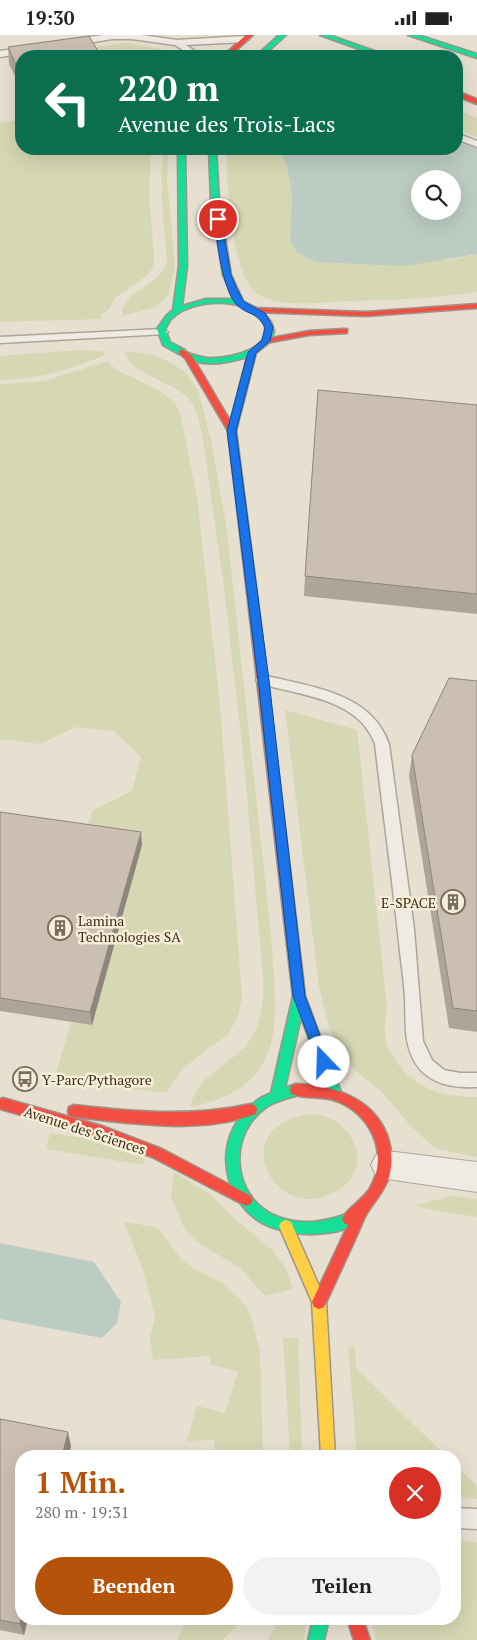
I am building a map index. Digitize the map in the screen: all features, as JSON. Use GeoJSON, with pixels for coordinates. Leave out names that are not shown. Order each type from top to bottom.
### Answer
{"type":"FeatureCollection","features":[{"type":"Feature","properties":{"kind":"main road"},"geometry":{"type":"LineString","coordinates":[[266,50],[284,35]]}},
{"type":"Feature","properties":{"kind":"main road"},"geometry":{"type":"LineString","coordinates":[[318,35],[354,50]]}},
{"type":"Feature","properties":{"kind":"main road"},"geometry":{"type":"LineString","coordinates":[[323,35],[368,50]]}},
{"type":"Feature","properties":{"kind":"main road"},"geometry":{"type":"LineString","coordinates":[[412,36],[455,50]]}},
{"type":"Feature","properties":{"kind":"main road"},"geometry":{"type":"LineString","coordinates":[[233,50],[248,37]]}},
{"type":"Feature","properties":{"kind":"main road"},"geometry":{"type":"LineString","coordinates":[[463,52],[477,57]]}},
{"type":"Feature","properties":{"kind":"main road"},"geometry":{"type":"LineString","coordinates":[[463,96],[477,102]]}},
{"type":"Feature","properties":{"kind":"main road"},"geometry":{"type":"LineString","coordinates":[[177,309],[183,265],[182,155]]}},
{"type":"Feature","properties":{"kind":"main road"},"geometry":{"type":"LineString","coordinates":[[213,155],[215,200],[225,265],[227,275],[240,304]]}},
{"type":"Feature","properties":{"kind":"main road"},"geometry":{"type":"LineString","coordinates":[[360,330],[309,333],[266,341],[252,352],[241,357],[214,361],[188,356],[169,346],[162,332],[163,324],[177,309],[207,301],[228,301],[254,309],[325,315],[477,306]]}},
{"type":"Feature","properties":{"kind":"main road"},"geometry":{"type":"LineString","coordinates":[[254,309],[267,321],[269,327],[266,341]]}},
{"type":"Feature","properties":{"kind":"main road"},"geometry":{"type":"LineString","coordinates":[[252,352],[232,431],[299,996],[336,1095]]}},
{"type":"Feature","properties":{"kind":"main road"},"geometry":{"type":"LineString","coordinates":[[188,356],[232,431]]}},
{"type":"Feature","properties":{"kind":"main road"},"geometry":{"type":"LineString","coordinates":[[277,1094],[299,996]]}},
{"type":"Feature","properties":{"kind":"main road"},"geometry":{"type":"LineString","coordinates":[[296,1090],[316,1090],[336,1095],[357,1106],[373,1123],[384,1143],[386,1165],[383,1183],[375,1199],[361,1212],[345,1222],[326,1228],[306,1229],[286,1226],[271,1220],[257,1211],[246,1200],[235,1183],[230,1163],[231,1144],[238,1126],[251,1110],[277,1094],[296,1090]]}},
{"type":"Feature","properties":{"kind":"main road","name":"Avenue des Sciences"},"geometry":{"type":"LineString","coordinates":[[2,1104],[166,1120],[218,1118],[251,1110]]}},
{"type":"Feature","properties":{"kind":"main road","name":"Avenue des Sciences"},"geometry":{"type":"LineString","coordinates":[[2,1104],[102,1132],[156,1153],[246,1200]]}},
{"type":"Feature","properties":{"kind":"main road"},"geometry":{"type":"LineString","coordinates":[[319,1303],[361,1212]]}},
{"type":"Feature","properties":{"kind":"main road"},"geometry":{"type":"LineString","coordinates":[[286,1226],[319,1303],[328,1450]]}},
{"type":"Feature","properties":{"kind":"main road"},"geometry":{"type":"LineString","coordinates":[[316,1640],[320,1625]]}},
{"type":"Feature","properties":{"kind":"main road"},"geometry":{"type":"LineString","coordinates":[[357,1625],[362,1640]]}},
{"type":"Feature","properties":{"kind":"street"},"geometry":{"type":"LineString","coordinates":[[386,1165],[477,1177]]}},
{"type":"Feature","properties":{"kind":"lane"},"geometry":{"type":"LineString","coordinates":[[62,44],[112,36],[146,36],[177,43],[248,37]]}},
{"type":"Feature","properties":{"kind":"lane"},"geometry":{"type":"LineString","coordinates":[[177,43],[188,50]]}},
{"type":"Feature","properties":{"kind":"lane"},"geometry":{"type":"LineString","coordinates":[[24,50],[36,48]]}},
{"type":"Feature","properties":{"kind":"lane"},"geometry":{"type":"LineString","coordinates":[[0,54],[15,52]]}},
{"type":"Feature","properties":{"kind":"lane"},"geometry":{"type":"LineString","coordinates":[[463,138],[477,143]]}},
{"type":"Feature","properties":{"kind":"lane"},"geometry":{"type":"LineString","coordinates":[[0,339],[162,332]]}},
{"type":"Feature","properties":{"kind":"lane"},"geometry":{"type":"LineString","coordinates":[[263,680],[342,702],[358,710],[370,720],[377,731],[382,744],[413,992],[414,1044],[421,1059],[432,1071],[446,1079],[477,1080]]}},
{"type":"Feature","properties":{"kind":"lane"},"geometry":{"type":"LineString","coordinates":[[461,1518],[477,1519]]}},
{"type":"Feature","properties":{"kind":"green space"},"geometry":{"type":"Polygon","coordinates":[[[126,43],[162,49],[161,50],[71,50],[126,43]]]}},
{"type":"Feature","properties":{"kind":"green space"},"geometry":{"type":"Polygon","coordinates":[[[463,113],[477,118],[477,137],[463,132],[463,113]]]}},
{"type":"Feature","properties":{"kind":"green space"},"geometry":{"type":"Polygon","coordinates":[[[15,120],[15,155],[151,155],[149,198],[154,255],[153,268],[145,277],[115,298],[109,309],[102,314],[102,319],[0,322],[0,123],[15,120]]]}},
{"type":"Feature","properties":{"kind":"green space"},"geometry":{"type":"Polygon","coordinates":[[[163,155],[169,155],[167,178],[175,265],[169,295],[153,308],[122,316],[123,308],[127,301],[156,278],[163,271],[167,263],[161,191],[164,189],[161,187],[163,155]]]}},
{"type":"Feature","properties":{"kind":"green space"},"geometry":{"type":"Polygon","coordinates":[[[227,155],[282,155],[286,163],[292,196],[290,241],[449,260],[477,254],[477,292],[412,299],[303,303],[267,299],[255,292],[247,281],[241,265],[232,224],[227,155]]]}},
{"type":"Feature","properties":{"kind":"green space"},"geometry":{"type":"Polygon","coordinates":[[[79,350],[103,351],[105,355],[54,373],[0,380],[0,356],[79,350]]]}},
{"type":"Feature","properties":{"kind":"green space"},"geometry":{"type":"Polygon","coordinates":[[[125,351],[152,355],[170,362],[185,372],[198,390],[211,440],[227,531],[271,934],[275,1019],[271,1044],[262,1065],[247,1083],[223,1097],[190,1107],[202,1083],[237,1054],[251,1038],[262,1009],[263,977],[244,762],[224,588],[203,440],[196,411],[190,400],[179,391],[141,371],[128,359],[125,351]]]}},
{"type":"Feature","properties":{"kind":"green space"},"geometry":{"type":"Polygon","coordinates":[[[108,361],[115,369],[158,390],[175,402],[181,417],[197,497],[220,705],[242,997],[238,1016],[228,1035],[183,1069],[166,1093],[54,1080],[71,1022],[92,1025],[142,845],[84,837],[93,810],[132,791],[141,757],[114,731],[76,727],[40,744],[0,739],[0,384],[44,381],[108,361]]]}},
{"type":"Feature","properties":{"kind":"green space"},"geometry":{"type":"Polygon","coordinates":[[[285,710],[357,730],[387,1006],[386,1043],[390,1052],[404,1071],[422,1085],[442,1093],[477,1097],[477,1157],[434,1148],[409,1124],[382,1092],[354,1070],[329,1027],[319,986],[285,710]]]}},
{"type":"Feature","properties":{"kind":"green space"},"geometry":{"type":"Polygon","coordinates":[[[311,1114],[335,1121],[349,1134],[354,1142],[357,1160],[356,1169],[351,1178],[339,1190],[323,1197],[303,1198],[286,1192],[273,1180],[265,1165],[264,1149],[270,1133],[286,1121],[311,1114]]]}},
{"type":"Feature","properties":{"kind":"green space"},"geometry":{"type":"Polygon","coordinates":[[[50,1133],[83,1138],[145,1159],[143,1165],[46,1149],[50,1133]]]}},
{"type":"Feature","properties":{"kind":"green space"},"geometry":{"type":"Polygon","coordinates":[[[174,1172],[212,1196],[234,1218],[272,1250],[286,1269],[293,1289],[265,1296],[240,1268],[197,1242],[185,1230],[171,1197],[174,1172]]]}},
{"type":"Feature","properties":{"kind":"green space"},"geometry":{"type":"Polygon","coordinates":[[[451,1196],[477,1199],[477,1217],[426,1209],[416,1205],[451,1196]]]}},
{"type":"Feature","properties":{"kind":"green space"},"geometry":{"type":"Polygon","coordinates":[[[123,1221],[158,1228],[182,1260],[198,1271],[223,1283],[245,1304],[251,1316],[260,1351],[263,1450],[215,1450],[214,1440],[187,1441],[197,1406],[225,1413],[238,1372],[210,1364],[211,1356],[153,1360],[150,1337],[155,1318],[141,1264],[123,1221]]]}},
{"type":"Feature","properties":{"kind":"green space"},"geometry":{"type":"Polygon","coordinates":[[[283,1338],[298,1338],[302,1450],[290,1450],[283,1338]]]}},
{"type":"Feature","properties":{"kind":"green space"},"geometry":{"type":"Polygon","coordinates":[[[348,1347],[355,1348],[356,1368],[440,1450],[357,1450],[348,1347]]]}},
{"type":"Feature","properties":{"kind":"green space"},"geometry":{"type":"Polygon","coordinates":[[[461,1471],[477,1486],[477,1499],[461,1498],[461,1471]]]}},
{"type":"Feature","properties":{"kind":"green space"},"geometry":{"type":"Polygon","coordinates":[[[461,1541],[477,1542],[477,1640],[376,1640],[372,1625],[461,1625],[461,1541]]]}},
{"type":"Feature","properties":{"kind":"green space"},"geometry":{"type":"Polygon","coordinates":[[[184,1625],[238,1625],[222,1640],[177,1640],[184,1625]]]}},
{"type":"Feature","properties":{"kind":"green space"},"geometry":{"type":"Polygon","coordinates":[[[276,1625],[305,1625],[304,1640],[267,1640],[276,1625]]]}},
{"type":"Feature","properties":{"kind":"shaded area"},"geometry":{"type":"Polygon","coordinates":[[[463,144],[477,149],[477,254],[405,266],[316,262],[297,252],[290,241],[292,196],[286,163],[282,155],[452,155],[469,161],[454,155],[463,155],[463,144]]]}},
{"type":"Feature","properties":{"kind":"shaded area"},"geometry":{"type":"Polygon","coordinates":[[[0,1243],[94,1262],[121,1302],[117,1323],[102,1338],[0,1319],[0,1243]]]}},
{"type":"Feature","properties":{"kind":"building"},"geometry":{"type":"Polygon","coordinates":[[[89,36],[97,50],[15,50],[15,63],[8,47],[89,36]]]}},
{"type":"Feature","properties":{"kind":"building"},"geometry":{"type":"Polygon","coordinates":[[[318,390],[477,405],[477,594],[305,576],[318,390]]]}},
{"type":"Feature","properties":{"kind":"building","name":"E-SPACE"},"geometry":{"type":"Polygon","coordinates":[[[449,678],[477,681],[477,1011],[453,1008],[412,755],[449,678]]]}},
{"type":"Feature","properties":{"kind":"building","name":"Lamina Technologies SA"},"geometry":{"type":"Polygon","coordinates":[[[0,812],[141,832],[90,1012],[0,998],[0,812]]]}},
{"type":"Feature","properties":{"kind":"building"},"geometry":{"type":"Polygon","coordinates":[[[0,1419],[68,1432],[64,1450],[15,1450],[15,1623],[0,1620],[0,1419]]]}},
{"type":"Feature","properties":{"kind":"traffic: fast"},"geometry":{"type":"LineString","coordinates":[[266,50],[283,35]]}},
{"type":"Feature","properties":{"kind":"traffic: fast"},"geometry":{"type":"LineString","coordinates":[[323,35],[367,50]]}},
{"type":"Feature","properties":{"kind":"traffic: fast"},"geometry":{"type":"LineString","coordinates":[[411,35],[458,50]]}},
{"type":"Feature","properties":{"kind":"traffic: fast"},"geometry":{"type":"LineString","coordinates":[[463,52],[477,56]]}},
{"type":"Feature","properties":{"kind":"traffic: fast"},"geometry":{"type":"LineString","coordinates":[[177,310],[183,266],[181,155]]}},
{"type":"Feature","properties":{"kind":"traffic: fast"},"geometry":{"type":"LineString","coordinates":[[213,155],[215,200],[227,275],[240,304]]}},
{"type":"Feature","properties":{"kind":"traffic: fast"},"geometry":{"type":"LineString","coordinates":[[182,352],[166,343],[161,329],[170,316],[192,304],[221,300],[235,302],[259,312],[267,322],[270,331],[268,339],[262,346],[243,356],[214,361],[188,356]]}},
{"type":"Feature","properties":{"kind":"traffic: fast"},"geometry":{"type":"LineString","coordinates":[[252,352],[232,431],[255,618]]}},
{"type":"Feature","properties":{"kind":"traffic: fast"},"geometry":{"type":"LineString","coordinates":[[293,945],[299,996],[336,1095]]}},
{"type":"Feature","properties":{"kind":"traffic: fast"},"geometry":{"type":"LineString","coordinates":[[277,1094],[299,996]]}},
{"type":"Feature","properties":{"kind":"traffic: fast"},"geometry":{"type":"LineString","coordinates":[[296,1090],[261,1104],[248,1116],[233,1146],[232,1162],[234,1177],[241,1192],[251,1206],[276,1223],[294,1227],[318,1228],[336,1225],[349,1219]]}},
{"type":"Feature","properties":{"kind":"traffic: fast"},"geometry":{"type":"LineString","coordinates":[[316,1640],[320,1625]]}},
{"type":"Feature","properties":{"kind":"traffic: slow"},"geometry":{"type":"LineString","coordinates":[[286,1226],[319,1302],[328,1450]]}},
{"type":"Feature","properties":{"kind":"traffic: jam"},"geometry":{"type":"LineString","coordinates":[[233,50],[250,35]]}},
{"type":"Feature","properties":{"kind":"traffic: jam"},"geometry":{"type":"LineString","coordinates":[[463,96],[477,102]]}},
{"type":"Feature","properties":{"kind":"traffic: jam"},"geometry":{"type":"LineString","coordinates":[[254,310],[366,314],[477,306]]}},
{"type":"Feature","properties":{"kind":"traffic: jam"},"geometry":{"type":"LineString","coordinates":[[266,341],[309,333],[344,331]]}},
{"type":"Feature","properties":{"kind":"traffic: jam"},"geometry":{"type":"LineString","coordinates":[[182,352],[188,356],[232,431]]}},
{"type":"Feature","properties":{"kind":"traffic: jam"},"geometry":{"type":"LineString","coordinates":[[255,618],[293,945]]}},
{"type":"Feature","properties":{"kind":"traffic: jam"},"geometry":{"type":"LineString","coordinates":[[296,1090],[325,1092],[339,1096],[352,1103],[367,1115],[378,1129],[384,1145],[385,1161],[382,1177],[375,1193],[364,1207],[349,1219]]}},
{"type":"Feature","properties":{"kind":"traffic: jam"},"geometry":{"type":"LineString","coordinates":[[3,1104],[102,1132],[157,1153],[246,1200]]}},
{"type":"Feature","properties":{"kind":"traffic: jam"},"geometry":{"type":"LineString","coordinates":[[74,1111],[141,1118],[185,1119],[207,1118],[251,1110]]}},
{"type":"Feature","properties":{"kind":"traffic: jam"},"geometry":{"type":"LineString","coordinates":[[319,1302],[361,1212]]}},
{"type":"Feature","properties":{"kind":"traffic: jam"},"geometry":{"type":"LineString","coordinates":[[357,1625],[362,1640]]}},
{"type":"Feature","properties":{"kind":"place","name":"E-SPACE"},"geometry":{"type":"Point","coordinates":[453,902]}},
{"type":"Feature","properties":{"kind":"place","name":"Lamina Technologies SA"},"geometry":{"type":"Point","coordinates":[60,928]}},
{"type":"Feature","properties":{"kind":"place","name":"Y-Parc/Pythagore"},"geometry":{"type":"Point","coordinates":[25,1079]}},
{"type":"Feature","properties":{"kind":"route"},"geometry":{"type":"LineString","coordinates":[[218,219],[227,275],[240,304],[254,309],[262,315],[269,327],[266,341],[252,352],[232,431],[299,996],[324,1062]]}}]}
